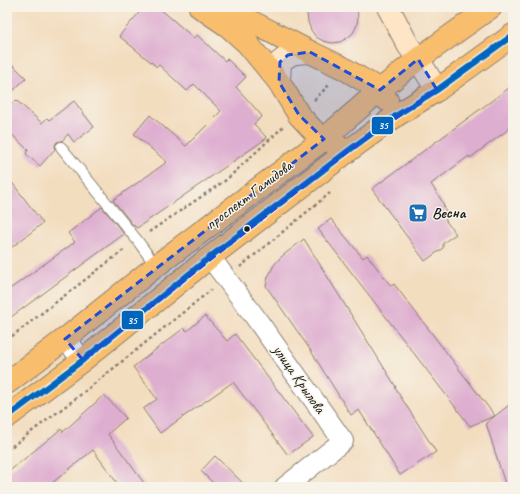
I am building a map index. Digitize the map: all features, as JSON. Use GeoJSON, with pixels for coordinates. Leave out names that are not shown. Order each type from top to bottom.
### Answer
{"type":"FeatureCollection","features":[{"type":"Feature","properties":{"kind":"main road"},"geometry":{"type":"LineString","coordinates":[[200,7],[228,26],[247,43],[279,82],[299,115],[312,129],[324,139],[348,151]]}},
{"type":"Feature","properties":{"kind":"main road"},"geometry":{"type":"LineString","coordinates":[[222,7],[343,68],[380,90],[397,115]]}},
{"type":"Feature","properties":{"kind":"main road","name":"проспект Гамидова"},"geometry":{"type":"LineString","coordinates":[[7,383],[156,266],[324,139],[380,90],[413,52],[491,7]]}},
{"type":"Feature","properties":{"kind":"main road","name":"проспект Гамидова"},"geometry":{"type":"LineString","coordinates":[[7,417],[83,360],[210,257],[348,151],[397,115],[437,90],[513,35]]}},
{"type":"Feature","properties":{"kind":"street"},"geometry":{"type":"LineString","coordinates":[[388,7],[413,52],[437,90]]}},
{"type":"Feature","properties":{"kind":"street"},"geometry":{"type":"LineString","coordinates":[[279,82],[280,62],[288,55],[310,52]]}},
{"type":"Feature","properties":{"kind":"street","name":"улица Крылова"},"geometry":{"type":"LineString","coordinates":[[210,257],[344,442],[285,487]]}},
{"type":"Feature","properties":{"kind":"street"},"geometry":{"type":"LineString","coordinates":[[65,338],[83,360]]}},
{"type":"Feature","properties":{"kind":"lane"},"geometry":{"type":"LineString","coordinates":[[61,147],[137,240],[156,266]]}},
{"type":"Feature","properties":{"kind":"path"},"geometry":{"type":"LineString","coordinates":[[278,131],[299,115],[334,80],[343,68]]}},
{"type":"Feature","properties":{"kind":"path"},"geometry":{"type":"LineString","coordinates":[[7,450],[79,396],[335,189]]}},
{"type":"Feature","properties":{"kind":"highlighted area"},"geometry":{"type":"Polygon","coordinates":[[[310,52],[380,90],[418,59],[437,90],[348,151],[83,360],[65,339],[324,139],[299,115],[279,82],[280,62],[288,55],[310,52]]]}},
{"type":"Feature","properties":{"kind":"building"},"geometry":{"type":"Polygon","coordinates":[[[144,7],[158,7],[194,38],[197,35],[225,61],[227,59],[246,77],[236,87],[262,116],[254,124],[267,138],[137,228],[113,200],[167,162],[134,134],[150,115],[186,146],[221,111],[194,84],[187,91],[159,65],[157,67],[119,36],[144,7]]]}},
{"type":"Feature","properties":{"kind":"building"},"geometry":{"type":"Polygon","coordinates":[[[310,7],[357,7],[357,25],[353,33],[340,42],[332,43],[323,41],[316,37],[311,30],[307,14],[310,7]]]}},
{"type":"Feature","properties":{"kind":"building"},"geometry":{"type":"Polygon","coordinates":[[[7,59],[26,78],[7,97],[7,59]]]}},
{"type":"Feature","properties":{"kind":"building"},"geometry":{"type":"Polygon","coordinates":[[[513,85],[513,126],[470,158],[469,156],[431,184],[442,201],[445,209],[446,221],[456,234],[443,243],[443,248],[425,261],[372,189],[513,85]]]}},
{"type":"Feature","properties":{"kind":"building"},"geometry":{"type":"Polygon","coordinates":[[[16,100],[42,123],[47,118],[49,120],[74,101],[94,127],[74,142],[68,134],[62,141],[57,142],[55,149],[40,166],[26,154],[28,150],[7,130],[7,109],[16,100]]]}},
{"type":"Feature","properties":{"kind":"building"},"geometry":{"type":"Polygon","coordinates":[[[7,176],[43,223],[7,251],[7,176]]]}},
{"type":"Feature","properties":{"kind":"building"},"geometry":{"type":"Polygon","coordinates":[[[102,207],[124,234],[7,320],[7,291],[75,242],[68,233],[102,207]]]}},
{"type":"Feature","properties":{"kind":"building"},"geometry":{"type":"Polygon","coordinates":[[[331,219],[363,258],[367,255],[391,286],[394,284],[495,416],[470,426],[318,229],[331,219]]]}},
{"type":"Feature","properties":{"kind":"building"},"geometry":{"type":"Polygon","coordinates":[[[304,239],[436,452],[400,475],[359,410],[351,415],[309,348],[266,286],[268,277],[274,265],[281,257],[304,239]]]}},
{"type":"Feature","properties":{"kind":"building"},"geometry":{"type":"Polygon","coordinates":[[[205,316],[227,341],[235,334],[313,437],[288,455],[233,382],[160,433],[143,409],[157,399],[133,367],[184,328],[187,331],[205,316]]]}},
{"type":"Feature","properties":{"kind":"building"},"geometry":{"type":"Polygon","coordinates":[[[104,395],[126,418],[108,434],[147,487],[120,487],[93,450],[47,487],[7,487],[7,473],[61,429],[63,432],[104,395]]]}},
{"type":"Feature","properties":{"kind":"building"},"geometry":{"type":"Polygon","coordinates":[[[513,402],[513,487],[506,487],[486,423],[513,402]]]}},
{"type":"Feature","properties":{"kind":"building"},"geometry":{"type":"Polygon","coordinates":[[[215,456],[247,487],[217,487],[201,471],[215,456]]]}},
{"type":"Feature","properties":{"kind":"transit line","name":"35"},"geometry":{"type":"LineString","coordinates":[[7,417],[83,360],[210,257],[348,151],[397,115],[437,90],[513,35]]}},
{"type":"Feature","properties":{"kind":"place","name":"Весна"},"geometry":{"type":"Point","coordinates":[418,213]}}]}
